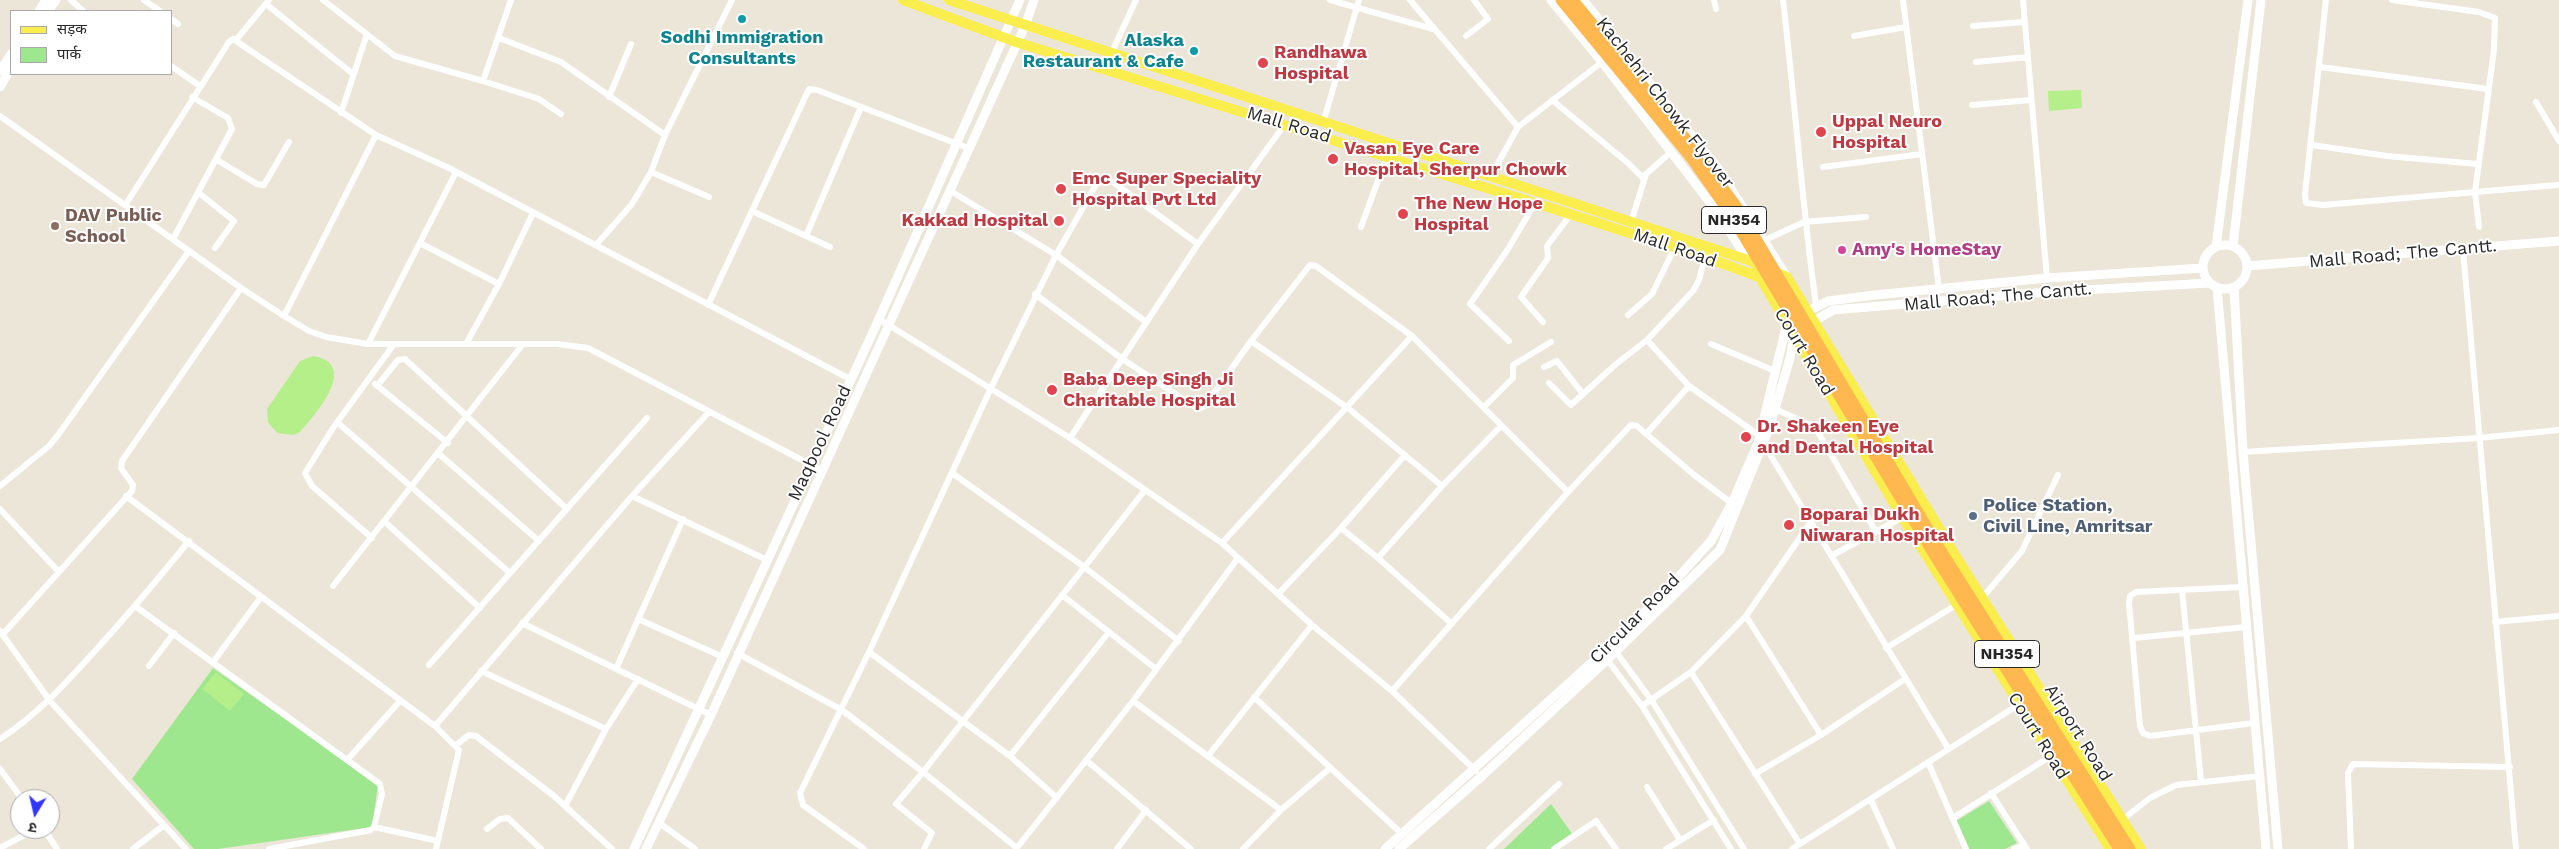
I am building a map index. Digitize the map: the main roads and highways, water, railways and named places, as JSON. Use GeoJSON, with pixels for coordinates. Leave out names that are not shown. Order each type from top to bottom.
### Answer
{"type":"FeatureCollection","features":[{"type":"Feature","properties":{"kind":"highway","name":"Kachehri Chowk Flyover"},"geometry":{"type":"LineString","coordinates":[[1561,0],[1692,159],[1731,216],[1881,460]]}},
{"type":"Feature","properties":{"kind":"highway","name":"Kachehri Chowk Flyover"},"geometry":{"type":"LineString","coordinates":[[1573,0],[1698,155],[1739,210],[1881,460]]}},
{"type":"Feature","properties":{"kind":"highway","name":"Airport Road"},"geometry":{"type":"LineString","coordinates":[[1881,460],[2119,849]]}},
{"type":"Feature","properties":{"kind":"highway","name":"Airport Road"},"geometry":{"type":"LineString","coordinates":[[1881,460],[2130,849]]}},
{"type":"Feature","properties":{"kind":"main road","name":"Mall Road"},"geometry":{"type":"LineString","coordinates":[[903,0],[1016,42],[1705,256],[1759,277]]}},
{"type":"Feature","properties":{"kind":"main road","name":"Mall Road"},"geometry":{"type":"LineString","coordinates":[[949,0],[1024,26],[1748,260],[1787,277]]}},
{"type":"Feature","properties":{"kind":"main road","name":"Court Road"},"geometry":{"type":"LineString","coordinates":[[1748,260],[1956,605],[2110,849]]}},
{"type":"Feature","properties":{"kind":"main road","name":"Court Road"},"geometry":{"type":"LineString","coordinates":[[1787,277],[1813,312],[1982,598],[2141,849]]}},
{"type":"Feature","properties":{"kind":"place","name":"Sodhi Immigration Consultants"},"geometry":{"type":"Point","coordinates":[742,19]}},
{"type":"Feature","properties":{"kind":"place","name":"Alaska Restaurant & Cafe"},"geometry":{"type":"Point","coordinates":[1194,51]}},
{"type":"Feature","properties":{"kind":"place","name":"Randhawa Hospital"},"geometry":{"type":"Point","coordinates":[1263,63]}},
{"type":"Feature","properties":{"kind":"place","name":"Uppal Neuro Hospital"},"geometry":{"type":"Point","coordinates":[1821,132]}},
{"type":"Feature","properties":{"kind":"place","name":"Vasan Eye Care Hospital, Sherpur Chowk"},"geometry":{"type":"Point","coordinates":[1333,159]}},
{"type":"Feature","properties":{"kind":"place","name":"Emc Super Speciality Hospital Pvt Ltd"},"geometry":{"type":"Point","coordinates":[1061,189]}},
{"type":"Feature","properties":{"kind":"place","name":"The New Hope Hospital"},"geometry":{"type":"Point","coordinates":[1403,214]}},
{"type":"Feature","properties":{"kind":"place","name":"Kakkad Hospital"},"geometry":{"type":"Point","coordinates":[1059,221]}},
{"type":"Feature","properties":{"kind":"place","name":"DAV Public School"},"geometry":{"type":"Point","coordinates":[55,226]}},
{"type":"Feature","properties":{"kind":"place","name":"Amy's HomeStay"},"geometry":{"type":"Point","coordinates":[1842,250]}},
{"type":"Feature","properties":{"kind":"place","name":"Baba Deep Singh Ji Charitable Hospital"},"geometry":{"type":"Point","coordinates":[1052,390]}},
{"type":"Feature","properties":{"kind":"place","name":"Dr. Shakeen Eye and Dental Hospital"},"geometry":{"type":"Point","coordinates":[1746,437]}},
{"type":"Feature","properties":{"kind":"place","name":"Police Station, Civil Line, Amritsar"},"geometry":{"type":"Point","coordinates":[1973,516]}},
{"type":"Feature","properties":{"kind":"place","name":"Boparai Dukh Niwaran Hospital"},"geometry":{"type":"Point","coordinates":[1789,525]}}]}
